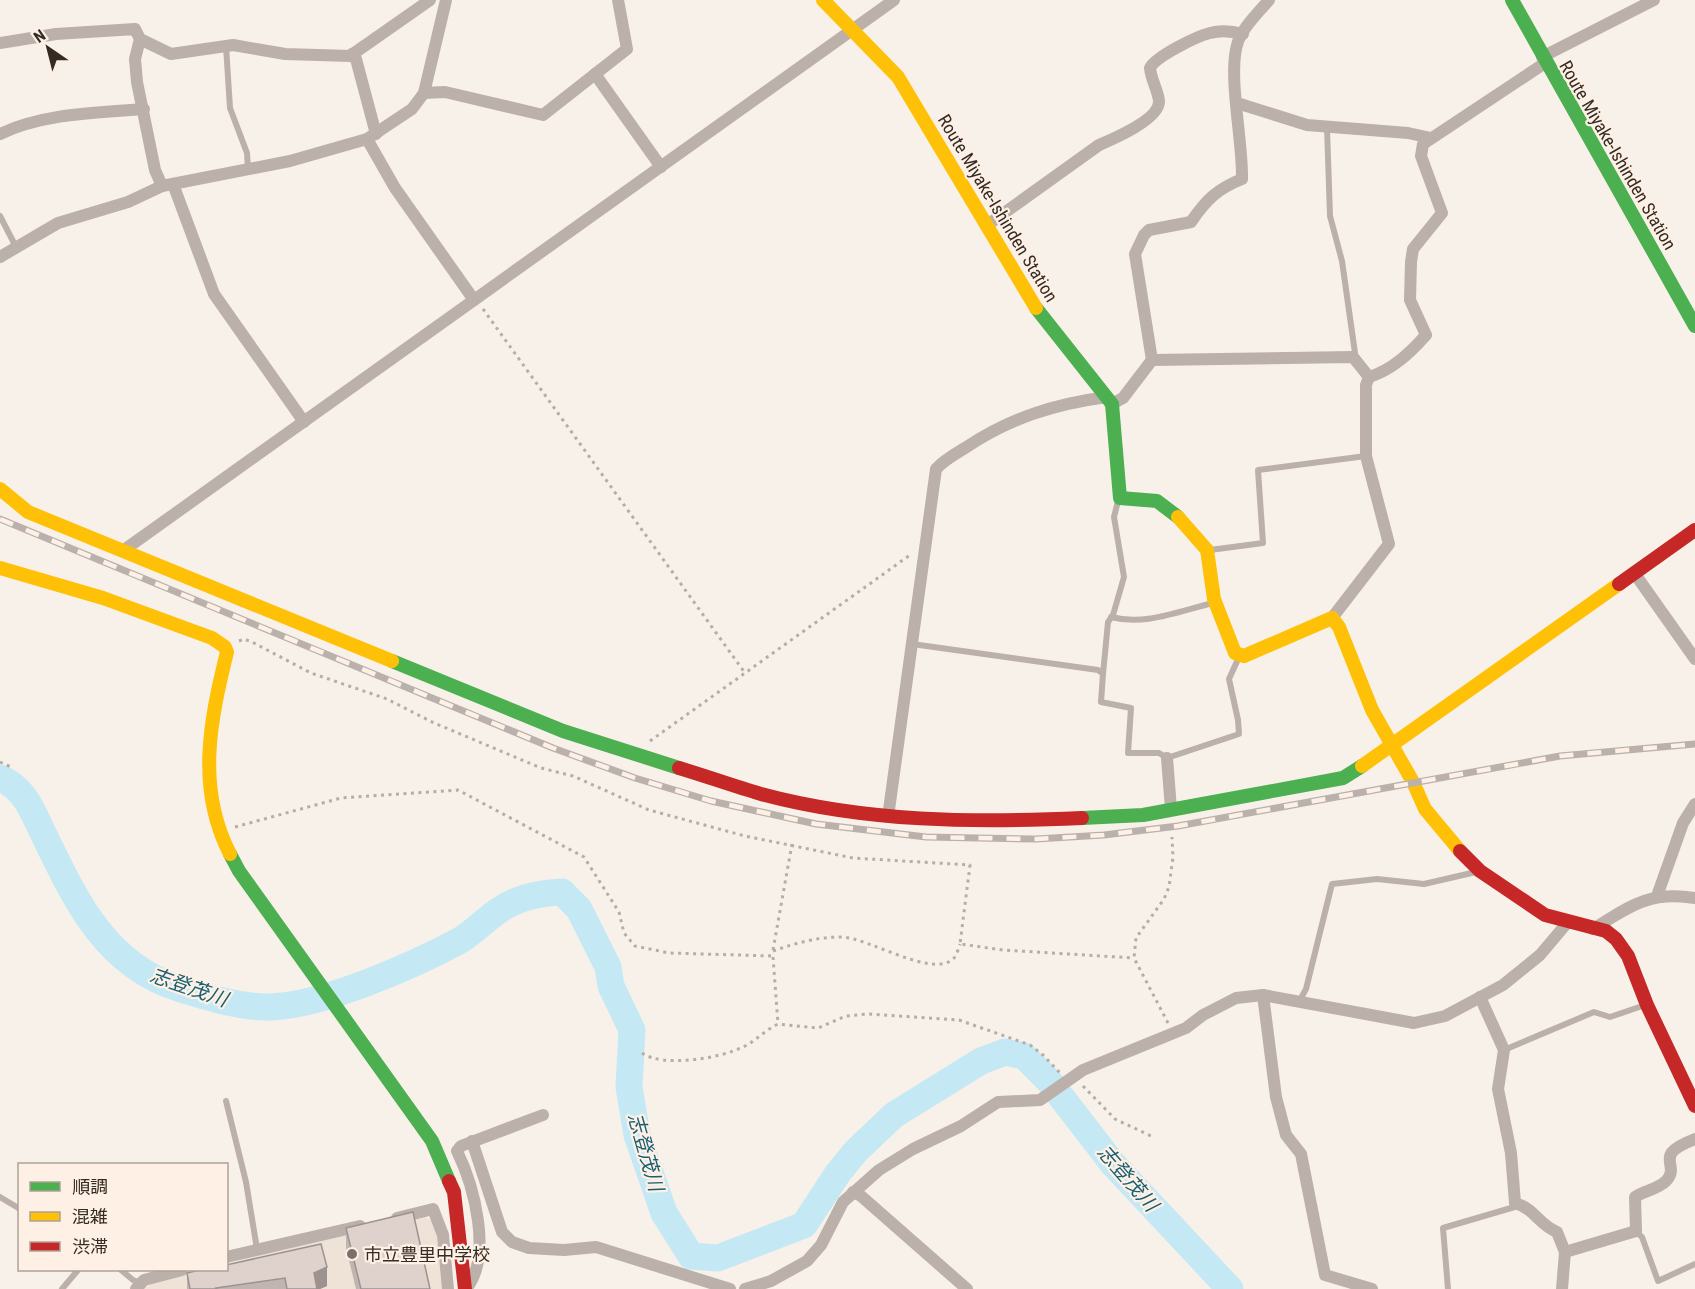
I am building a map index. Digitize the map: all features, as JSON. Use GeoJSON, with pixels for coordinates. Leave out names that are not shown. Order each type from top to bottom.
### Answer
{"type":"FeatureCollection","features":[{"type":"Feature","properties":{"kind":"street"},"geometry":{"type":"LineString","coordinates":[[140,39],[171,54],[226,46],[294,55],[352,54],[430,0]]}},
{"type":"Feature","properties":{"kind":"street"},"geometry":{"type":"LineString","coordinates":[[0,257],[58,223],[128,202],[168,185],[290,161],[372,137],[412,109],[424,93],[446,0]]}},
{"type":"Feature","properties":{"kind":"street"},"geometry":{"type":"LineString","coordinates":[[424,93],[445,92],[543,115],[627,49],[618,0]]}},
{"type":"Feature","properties":{"kind":"street","name":"Route Miyake-Ishinden Station"},"geometry":{"type":"LineString","coordinates":[[823,0],[898,77],[1027,297],[1109,401]]}},
{"type":"Feature","properties":{"kind":"street"},"geometry":{"type":"LineString","coordinates":[[124,550],[894,0]]}},
{"type":"Feature","properties":{"kind":"street"},"geometry":{"type":"LineString","coordinates":[[888,817],[936,469],[940,464],[1010,421],[1060,404],[1123,398],[1152,360],[1136,254],[1140,242],[1149,230],[1191,222],[1211,195],[1222,187],[1242,179],[1243,153],[1237,103],[1237,45],[1269,0]]}},
{"type":"Feature","properties":{"kind":"street","name":"Route Miyake-Ishinden Station"},"geometry":{"type":"LineString","coordinates":[[1512,0],[1543,60],[1695,326]]}},
{"type":"Feature","properties":{"kind":"street"},"geometry":{"type":"LineString","coordinates":[[1368,377],[1381,374],[1411,352],[1426,335],[1410,300],[1413,249],[1442,213],[1421,156],[1424,144],[1543,60],[1654,0]]}},
{"type":"Feature","properties":{"kind":"street"},"geometry":{"type":"LineString","coordinates":[[0,42],[56,34],[135,29],[140,39],[135,67],[156,170],[168,185],[214,294],[304,422]]}},
{"type":"Feature","properties":{"kind":"street"},"geometry":{"type":"LineString","coordinates":[[986,226],[1099,145],[1116,140],[1155,112],[1159,102],[1150,68],[1156,60],[1205,34],[1234,32],[1243,34]]}},
{"type":"Feature","properties":{"kind":"street"},"geometry":{"type":"LineString","coordinates":[[352,54],[356,59],[372,137],[395,188],[475,300]]}},
{"type":"Feature","properties":{"kind":"street"},"geometry":{"type":"LineString","coordinates":[[595,74],[661,167]]}},
{"type":"Feature","properties":{"kind":"street"},"geometry":{"type":"LineString","coordinates":[[1237,103],[1307,125],[1408,133],[1431,138]]}},
{"type":"Feature","properties":{"kind":"street"},"geometry":{"type":"LineString","coordinates":[[0,134],[15,127],[69,116],[144,109]]}},
{"type":"Feature","properties":{"kind":"street"},"geometry":{"type":"LineString","coordinates":[[1152,360],[1353,357],[1368,377]]}},
{"type":"Feature","properties":{"kind":"street"},"geometry":{"type":"LineString","coordinates":[[1109,401],[1120,498],[1148,499],[1168,508],[1176,514],[1194,539],[1207,550],[1215,603],[1231,647],[1240,656],[1332,618],[1389,544],[1366,456],[1368,377]]}},
{"type":"Feature","properties":{"kind":"street"},"geometry":{"type":"LineString","coordinates":[[0,489],[28,512],[563,731],[762,794],[888,817],[1019,821],[1130,816],[1342,778],[1393,746],[1695,530]]}},
{"type":"Feature","properties":{"kind":"street"},"geometry":{"type":"LineString","coordinates":[[0,568],[103,598],[212,638],[225,647],[208,740],[208,791],[218,832],[238,871],[419,1121],[443,1163],[458,1210],[465,1289]]}},
{"type":"Feature","properties":{"kind":"street"},"geometry":{"type":"LineString","coordinates":[[1635,574],[1695,659]]}},
{"type":"Feature","properties":{"kind":"street"},"geometry":{"type":"LineString","coordinates":[[1332,618],[1339,627],[1372,710],[1425,809],[1447,839],[1480,871],[1545,915],[1606,931],[1623,946],[1647,1005],[1695,1106]]}},
{"type":"Feature","properties":{"kind":"street"},"geometry":{"type":"LineString","coordinates":[[1167,758],[1171,809]]}},
{"type":"Feature","properties":{"kind":"street"},"geometry":{"type":"LineString","coordinates":[[1657,896],[1683,823],[1695,804]]}},
{"type":"Feature","properties":{"kind":"street"},"geometry":{"type":"LineString","coordinates":[[1593,929],[1632,905],[1657,896],[1695,898]]}},
{"type":"Feature","properties":{"kind":"street"},"geometry":{"type":"LineString","coordinates":[[745,1289],[771,1281],[807,1262],[821,1245],[838,1209],[853,1192],[894,1159],[961,1126],[993,1104],[1040,1100],[1069,1079],[1098,1063],[1186,1028],[1190,1023],[1236,998],[1263,995],[1300,1000],[1403,1021],[1423,1022],[1445,1016],[1503,985],[1540,955],[1568,922]]}},
{"type":"Feature","properties":{"kind":"street"},"geometry":{"type":"LineString","coordinates":[[1263,995],[1276,1097],[1286,1135],[1301,1154],[1325,1275],[1372,1289]]}},
{"type":"Feature","properties":{"kind":"street"},"geometry":{"type":"LineString","coordinates":[[1480,997],[1504,1050],[1498,1089],[1511,1153],[1515,1203],[1529,1207],[1544,1226],[1557,1232],[1565,1252],[1562,1289]]}},
{"type":"Feature","properties":{"kind":"street"},"geometry":{"type":"LineString","coordinates":[[465,1289],[477,1269],[478,1228],[469,1181],[457,1151],[472,1142],[543,1115]]}},
{"type":"Feature","properties":{"kind":"street"},"geometry":{"type":"LineString","coordinates":[[1565,1252],[1635,1231],[1635,1197],[1665,1183],[1669,1176],[1671,1152],[1675,1147],[1695,1139]]}},
{"type":"Feature","properties":{"kind":"street"},"geometry":{"type":"LineString","coordinates":[[472,1142],[502,1232],[512,1242],[529,1248],[551,1250],[596,1247],[730,1289]]}},
{"type":"Feature","properties":{"kind":"street"},"geometry":{"type":"LineString","coordinates":[[853,1192],[861,1196],[967,1289]]}},
{"type":"Feature","properties":{"kind":"street"},"geometry":{"type":"LineString","coordinates":[[228,1256],[433,1209],[443,1235],[448,1289]]}},
{"type":"Feature","properties":{"kind":"street"},"geometry":{"type":"LineString","coordinates":[[139,1286],[177,1271]]}},
{"type":"Feature","properties":{"kind":"lane"},"geometry":{"type":"LineString","coordinates":[[226,46],[230,108],[247,153],[248,169]]}},
{"type":"Feature","properties":{"kind":"lane"},"geometry":{"type":"LineString","coordinates":[[1327,128],[1330,216],[1342,261],[1355,353],[1353,357]]}},
{"type":"Feature","properties":{"kind":"lane"},"geometry":{"type":"LineString","coordinates":[[0,216],[16,247]]}},
{"type":"Feature","properties":{"kind":"lane"},"geometry":{"type":"LineString","coordinates":[[1207,550],[1263,543],[1258,470],[1366,456]]}},
{"type":"Feature","properties":{"kind":"lane"},"geometry":{"type":"LineString","coordinates":[[1120,498],[1115,505],[1114,517],[1124,578],[1108,622],[1101,702],[1131,708],[1128,753],[1159,753],[1167,758],[1239,734],[1229,679],[1240,656]]}},
{"type":"Feature","properties":{"kind":"lane"},"geometry":{"type":"LineString","coordinates":[[1111,617],[1128,622],[1142,621],[1215,603]]}},
{"type":"Feature","properties":{"kind":"lane"},"geometry":{"type":"LineString","coordinates":[[911,644],[1098,670],[1103,674]]}},
{"type":"Feature","properties":{"kind":"lane"},"geometry":{"type":"LineString","coordinates":[[1300,1000],[1306,989],[1332,884],[1377,879],[1424,884],[1480,871]]}},
{"type":"Feature","properties":{"kind":"lane"},"geometry":{"type":"LineString","coordinates":[[1504,1050],[1594,1012],[1611,1017],[1647,1005]]}},
{"type":"Feature","properties":{"kind":"lane"},"geometry":{"type":"LineString","coordinates":[[226,1101],[246,1182],[257,1249]]}},
{"type":"Feature","properties":{"kind":"lane"},"geometry":{"type":"LineString","coordinates":[[0,1197],[18,1208]]}},
{"type":"Feature","properties":{"kind":"lane"},"geometry":{"type":"LineString","coordinates":[[1448,1289],[1443,1228],[1520,1204]]}},
{"type":"Feature","properties":{"kind":"lane"},"geometry":{"type":"LineString","coordinates":[[1635,1231],[1642,1237],[1658,1281],[1695,1264]]}},
{"type":"Feature","properties":{"kind":"lane"},"geometry":{"type":"LineString","coordinates":[[62,1289],[76,1271]]}},
{"type":"Feature","properties":{"kind":"lane"},"geometry":{"type":"LineString","coordinates":[[123,1271],[139,1286]]}},
{"type":"Feature","properties":{"kind":"path"},"geometry":{"type":"LineString","coordinates":[[475,300],[745,673]]}},
{"type":"Feature","properties":{"kind":"path"},"geometry":{"type":"LineString","coordinates":[[632,753],[924,545]]}},
{"type":"Feature","properties":{"kind":"path"},"geometry":{"type":"LineString","coordinates":[[225,647],[244,639],[252,642],[310,673],[387,699],[432,722],[530,764],[573,776],[649,810],[723,830],[853,858],[970,865],[960,944],[956,956],[951,961],[936,964],[912,959],[861,940],[841,938],[803,941],[773,951]]}},
{"type":"Feature","properties":{"kind":"path"},"geometry":{"type":"LineString","coordinates":[[0,762],[12,768]]}},
{"type":"Feature","properties":{"kind":"path"},"geometry":{"type":"LineString","coordinates":[[218,832],[341,798],[458,790],[584,857],[619,912],[624,933],[635,946],[669,953],[773,956]]}},
{"type":"Feature","properties":{"kind":"path"},"geometry":{"type":"LineString","coordinates":[[1172,837],[1173,857],[1169,886],[1164,899],[1136,938],[1134,958],[1165,1020],[1170,1024],[1190,1023]]}},
{"type":"Feature","properties":{"kind":"path"},"geometry":{"type":"LineString","coordinates":[[778,1024],[773,951],[792,844]]}},
{"type":"Feature","properties":{"kind":"path"},"geometry":{"type":"LineString","coordinates":[[960,944],[1003,951],[1134,958]]}},
{"type":"Feature","properties":{"kind":"path"},"geometry":{"type":"LineString","coordinates":[[642,1053],[650,1059],[667,1062],[717,1055],[746,1046],[778,1024],[818,1028],[837,1019],[868,1014],[959,1020],[1029,1045],[1115,1119],[1151,1136]]}},
{"type":"Feature","properties":{"kind":"shaded area","name":"市立豊里中学校"},"geometry":{"type":"Polygon","coordinates":[[[423,1216],[433,1221],[440,1244],[443,1289],[144,1289],[152,1283],[199,1271],[228,1271],[228,1263],[423,1216]]]}},
{"type":"Feature","properties":{"kind":"building"},"geometry":{"type":"Polygon","coordinates":[[[413,1212],[430,1289],[361,1289],[346,1228],[413,1212]]]}},
{"type":"Feature","properties":{"kind":"building"},"geometry":{"type":"Polygon","coordinates":[[[321,1244],[327,1267],[314,1273],[317,1289],[287,1289],[285,1278],[217,1289],[190,1289],[187,1273],[228,1271],[228,1265],[321,1244]]]}},
{"type":"Feature","properties":{"kind":"waterway","name":"志登茂川"},"geometry":{"type":"LineString","coordinates":[[0,778],[16,788],[28,803],[81,907],[112,947],[153,977],[178,988],[236,1004],[260,1007],[292,1005],[341,992],[417,962],[459,941],[513,902],[537,895],[562,892],[579,909],[608,967],[611,986],[632,1030],[629,1087],[637,1135],[664,1213],[691,1256],[718,1258],[804,1225],[838,1173],[856,1151],[894,1115],[981,1061],[1005,1052],[1024,1056],[1049,1081],[1113,1164],[1230,1289]]}},
{"type":"Feature","properties":{"kind":"railway"},"geometry":{"type":"LineString","coordinates":[[0,519],[553,748],[635,778],[711,801],[816,824],[926,837],[1036,839],[1104,835],[1178,826],[1560,756],[1695,744]]}},
{"type":"Feature","properties":{"kind":"traffic: fast"},"geometry":{"type":"LineString","coordinates":[[1512,0],[1695,326]]}},
{"type":"Feature","properties":{"kind":"traffic: fast"},"geometry":{"type":"LineString","coordinates":[[1036,308],[1112,404],[1120,498],[1157,501],[1178,517]]}},
{"type":"Feature","properties":{"kind":"traffic: fast"},"geometry":{"type":"LineString","coordinates":[[392,661],[563,731],[679,768]]}},
{"type":"Feature","properties":{"kind":"traffic: fast"},"geometry":{"type":"LineString","coordinates":[[1082,818],[1143,815],[1343,778],[1362,766]]}},
{"type":"Feature","properties":{"kind":"traffic: fast"},"geometry":{"type":"LineString","coordinates":[[230,854],[239,871],[432,1141],[449,1181]]}},
{"type":"Feature","properties":{"kind":"traffic: slow"},"geometry":{"type":"LineString","coordinates":[[823,0],[898,77],[1036,308]]}},
{"type":"Feature","properties":{"kind":"traffic: slow"},"geometry":{"type":"LineString","coordinates":[[0,489],[28,512],[392,661]]}},
{"type":"Feature","properties":{"kind":"traffic: slow"},"geometry":{"type":"LineString","coordinates":[[1178,517],[1207,550],[1214,599],[1235,653],[1244,656],[1332,618],[1339,627],[1372,710],[1413,782],[1425,809],[1460,851]]}},
{"type":"Feature","properties":{"kind":"traffic: slow"},"geometry":{"type":"LineString","coordinates":[[0,568],[103,598],[212,638],[225,647],[227,652],[216,703],[209,754],[213,804],[219,829],[230,854]]}},
{"type":"Feature","properties":{"kind":"traffic: slow"},"geometry":{"type":"LineString","coordinates":[[1362,766],[1619,584]]}},
{"type":"Feature","properties":{"kind":"traffic: jam"},"geometry":{"type":"LineString","coordinates":[[1619,584],[1695,530]]}},
{"type":"Feature","properties":{"kind":"traffic: jam"},"geometry":{"type":"LineString","coordinates":[[679,768],[761,794],[800,803],[880,815],[961,820],[1082,818]]}},
{"type":"Feature","properties":{"kind":"traffic: jam"},"geometry":{"type":"LineString","coordinates":[[1460,851],[1480,871],[1545,915],[1606,931],[1616,939],[1628,956],[1647,1005],[1695,1106]]}},
{"type":"Feature","properties":{"kind":"traffic: jam"},"geometry":{"type":"LineString","coordinates":[[449,1181],[454,1192],[465,1289]]}},
{"type":"Feature","properties":{"kind":"place","name":"市立豊里中学校"},"geometry":{"type":"Point","coordinates":[352,1254]}}]}
